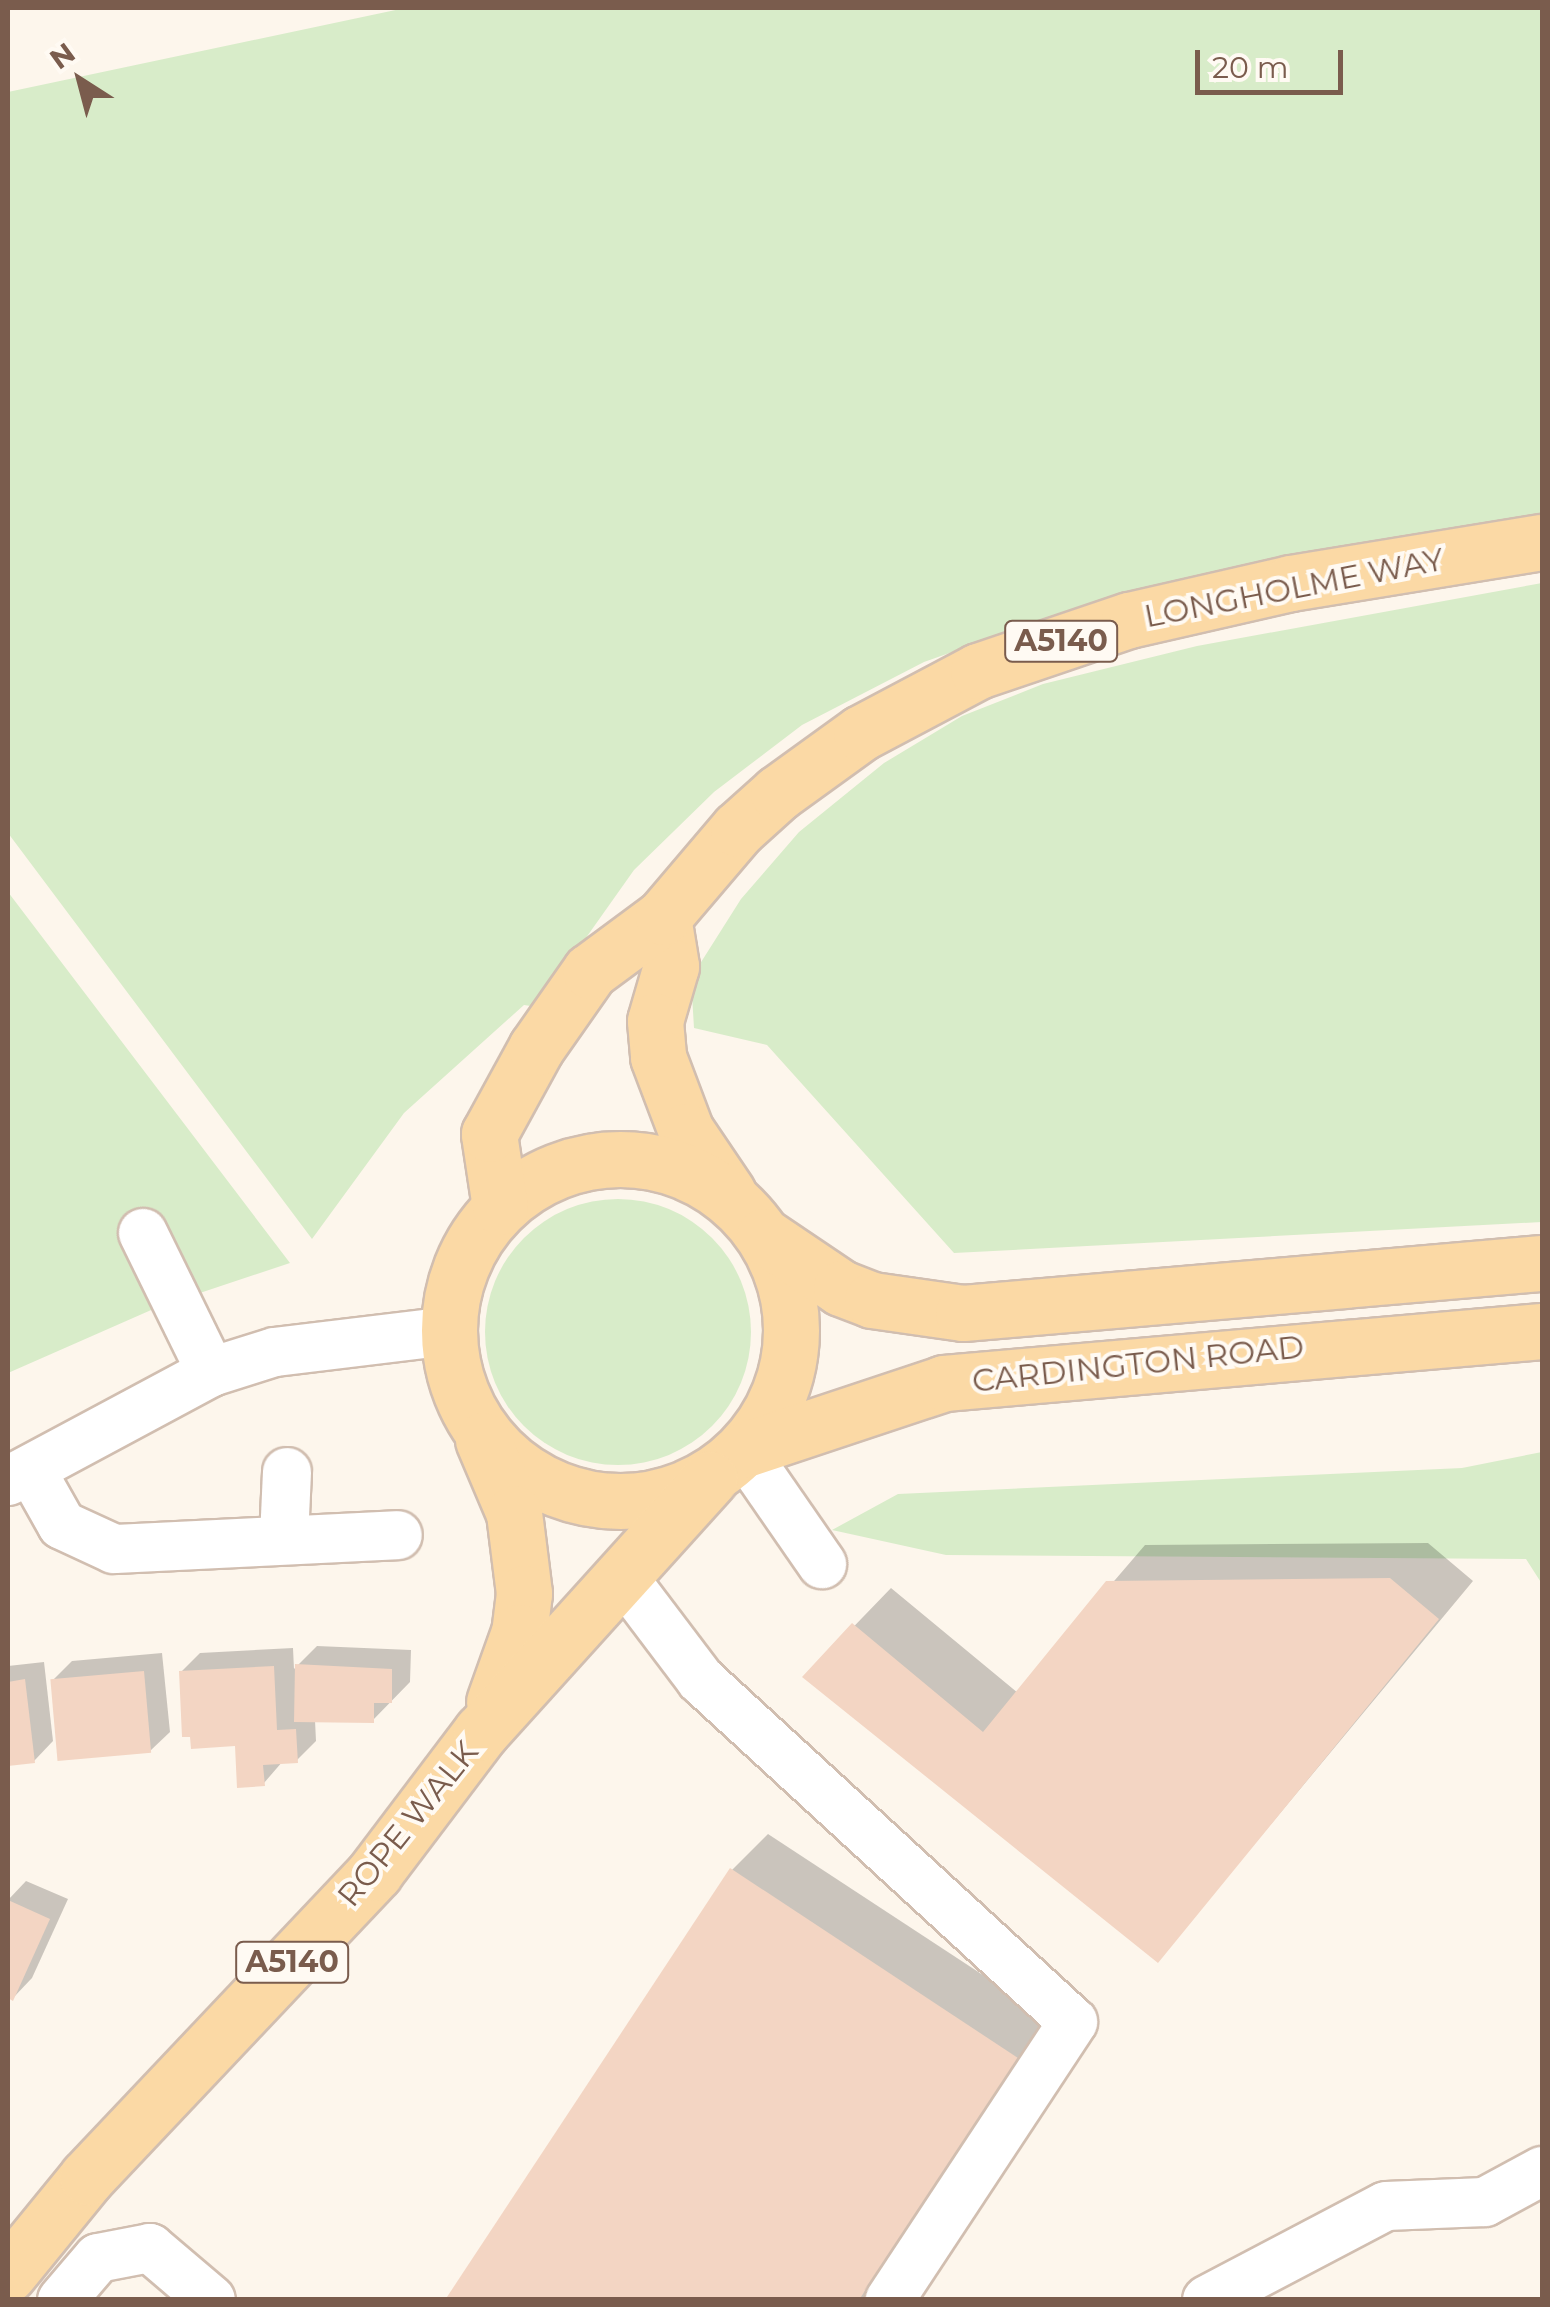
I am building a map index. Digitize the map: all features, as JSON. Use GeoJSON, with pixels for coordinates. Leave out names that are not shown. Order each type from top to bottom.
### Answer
{"type":"FeatureCollection","features":[{"type":"Feature","properties":{"kind":"main road","name":"LONGHOLME WAY"},"geometry":{"type":"LineString","coordinates":[[500,1207],[490,1134],[536,1048],[590,971],[663,917],[738,829],[818,762],[978,671],[1198,603],[1542,542]]}},
{"type":"Feature","properties":{"kind":"main road"},"geometry":{"type":"LineString","coordinates":[[663,917],[671,966],[655,1021],[658,1057],[686,1131],[748,1218],[786,1284],[792,1329],[770,1414],[730,1462],[668,1496],[616,1503],[563,1492],[516,1468],[479,1430],[456,1383],[448,1331],[456,1278],[500,1207],[554,1171],[596,1160],[644,1160],[691,1174],[748,1218]]}},
{"type":"Feature","properties":{"kind":"main road","name":"CARDINGTON ROAD"},"geometry":{"type":"LineString","coordinates":[[748,1218],[841,1288],[872,1300],[963,1312],[1542,1263]]}},
{"type":"Feature","properties":{"kind":"main road","name":"CARDINGTON ROAD"},"geometry":{"type":"LineString","coordinates":[[730,1462],[944,1383],[1542,1331]]}},
{"type":"Feature","properties":{"kind":"main road","name":"ROPE WALK"},"geometry":{"type":"LineString","coordinates":[[479,1430],[514,1513],[524,1592],[519,1632],[481,1732]]}},
{"type":"Feature","properties":{"kind":"main road","name":"ROPE WALK"},"geometry":{"type":"LineString","coordinates":[[8,2274],[87,2178],[375,1872],[481,1732],[730,1462]]}},
{"type":"Feature","properties":{"kind":"main road","name":"ROPE WALK"},"geometry":{"type":"LineString","coordinates":[[8,2230],[87,2178]]}},
{"type":"Feature","properties":{"kind":"street"},"geometry":{"type":"LineString","coordinates":[[143,1233],[210,1372]]}},
{"type":"Feature","properties":{"kind":"street"},"geometry":{"type":"LineString","coordinates":[[398,1535],[114,1549],[62,1525],[19,1475],[145,1402],[210,1372],[276,1352],[448,1331]]}},
{"type":"Feature","properties":{"kind":"street"},"geometry":{"type":"LineString","coordinates":[[730,1462],[822,1564]]}},
{"type":"Feature","properties":{"kind":"street"},"geometry":{"type":"LineString","coordinates":[[284,1538],[287,1472]]}},
{"type":"Feature","properties":{"kind":"street"},"geometry":{"type":"LineString","coordinates":[[623,1577],[701,1680],[1073,2022],[890,2300]]}},
{"type":"Feature","properties":{"kind":"street"},"geometry":{"type":"LineString","coordinates":[[1208,2300],[1386,2206],[1485,2202],[1542,2171]]}},
{"type":"Feature","properties":{"kind":"street"},"geometry":{"type":"LineString","coordinates":[[62,2300],[98,2258],[150,2248],[212,2300]]}},
{"type":"Feature","properties":{"kind":"green space"},"geometry":{"type":"Polygon","coordinates":[[[405,8],[1542,8],[1542,523],[1054,616],[924,662],[802,725],[714,792],[634,870],[537,1007],[524,1005],[404,1113],[312,1239],[8,833],[8,92],[405,8]]]}},
{"type":"Feature","properties":{"kind":"green space"},"geometry":{"type":"Polygon","coordinates":[[[1542,583],[1542,1222],[954,1253],[767,1045],[694,1028],[691,978],[741,899],[799,832],[884,763],[962,716],[1043,684],[1197,646],[1542,583]]]}},
{"type":"Feature","properties":{"kind":"green space"},"geometry":{"type":"Polygon","coordinates":[[[8,892],[290,1263],[158,1307],[8,1373],[8,892]]]}},
{"type":"Feature","properties":{"kind":"green space"},"geometry":{"type":"Polygon","coordinates":[[[618,1199],[669,1209],[712,1238],[741,1281],[751,1332],[741,1383],[712,1426],[669,1455],[618,1465],[567,1455],[524,1426],[495,1383],[485,1332],[495,1281],[524,1238],[567,1209],[618,1199]]]}},
{"type":"Feature","properties":{"kind":"green space"},"geometry":{"type":"Polygon","coordinates":[[[1542,1452],[1542,1584],[1526,1559],[946,1555],[832,1530],[898,1494],[1462,1468],[1542,1452]]]}},
{"type":"Feature","properties":{"kind":"building"},"geometry":{"type":"Polygon","coordinates":[[[1390,1578],[1439,1619],[1158,1963],[802,1677],[852,1623],[983,1732],[1106,1581],[1390,1578]]]}},
{"type":"Feature","properties":{"kind":"building"},"geometry":{"type":"Polygon","coordinates":[[[295,1664],[392,1669],[392,1703],[374,1703],[374,1723],[294,1722],[295,1664]]]}},
{"type":"Feature","properties":{"kind":"building"},"geometry":{"type":"Polygon","coordinates":[[[274,1666],[277,1730],[296,1729],[298,1763],[263,1765],[265,1786],[237,1788],[235,1746],[191,1749],[190,1737],[182,1737],[179,1671],[274,1666]]]}},
{"type":"Feature","properties":{"kind":"building"},"geometry":{"type":"Polygon","coordinates":[[[144,1671],[151,1753],[58,1761],[50,1679],[144,1671]]]}},
{"type":"Feature","properties":{"kind":"building"},"geometry":{"type":"Polygon","coordinates":[[[25,1679],[35,1763],[8,1766],[8,1682],[25,1679]]]}},
{"type":"Feature","properties":{"kind":"building"},"geometry":{"type":"Polygon","coordinates":[[[730,1868],[1018,2058],[859,2300],[445,2300],[730,1868]]]}},
{"type":"Feature","properties":{"kind":"building"},"geometry":{"type":"Polygon","coordinates":[[[8,1900],[50,1919],[13,2001],[8,1998],[8,1900]]]}}]}
